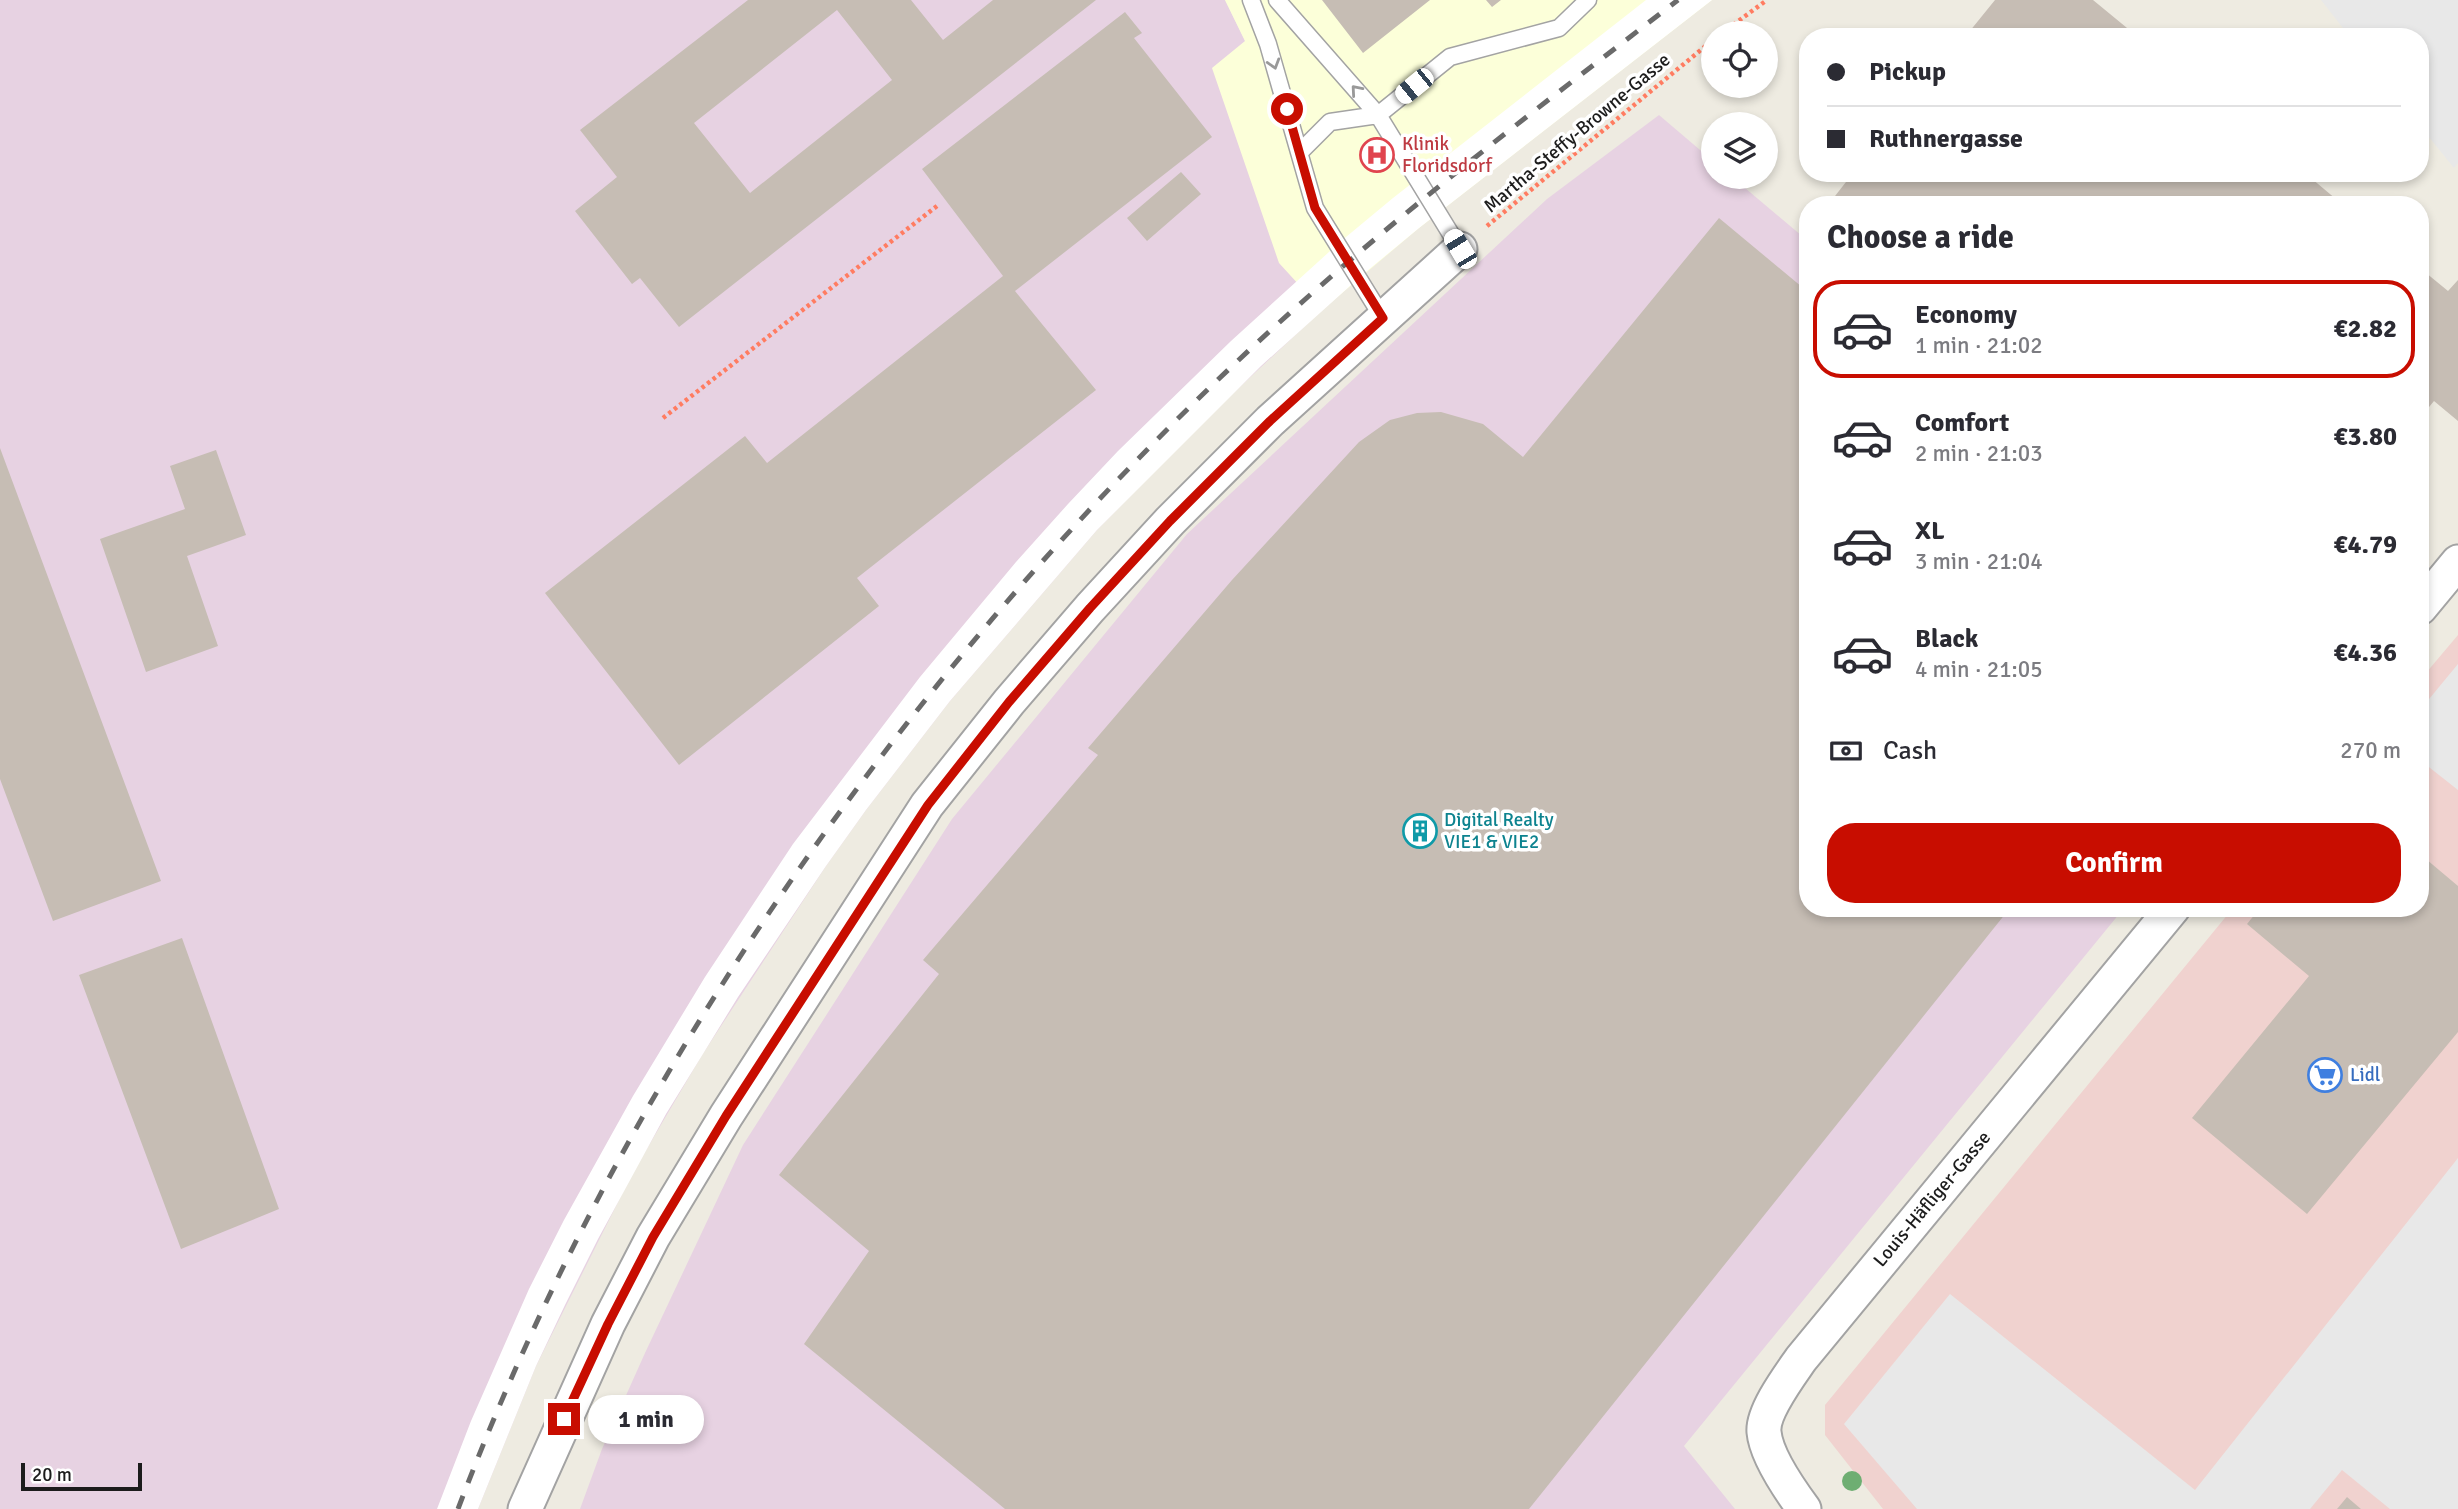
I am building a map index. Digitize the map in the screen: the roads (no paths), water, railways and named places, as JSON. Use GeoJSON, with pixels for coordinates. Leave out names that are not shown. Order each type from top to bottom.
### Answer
{"type":"FeatureCollection","features":[{"type":"Feature","properties":{"kind":"street"},"geometry":{"type":"LineString","coordinates":[[526,1509],[542,1466],[608,1324],[653,1237],[726,1116],[928,805],[1009,702],[1170,521],[1270,421],[1460,249]]}},
{"type":"Feature","properties":{"kind":"street"},"geometry":{"type":"LineString","coordinates":[[2429,597],[2458,562]]}},
{"type":"Feature","properties":{"kind":"street","name":"Louis-Häfliger-Gasse"},"geometry":{"type":"LineString","coordinates":[[1804,1509],[1776,1468],[1763,1430],[1775,1397],[1801,1359],[2166,917]]}},
{"type":"Feature","properties":{"kind":"lane"},"geometry":{"type":"LineString","coordinates":[[1251,0],[1268,44],[1315,208],[1383,318]]}},
{"type":"Feature","properties":{"kind":"lane"},"geometry":{"type":"LineString","coordinates":[[1277,0],[1378,115],[1460,249]]}},
{"type":"Feature","properties":{"kind":"lane"},"geometry":{"type":"LineString","coordinates":[[1300,152],[1330,122],[1378,115],[1450,57],[1559,28],[1588,0]]}},
{"type":"Feature","properties":{"kind":"railway"},"geometry":{"type":"LineString","coordinates":[[458,1509],[527,1344],[606,1183],[697,1025],[796,873],[904,726],[1020,586],[1143,454],[1271,330],[1420,202],[1678,0]]}},
{"type":"Feature","properties":{"kind":"place","name":"Klinik Floridsdorf"},"geometry":{"type":"Point","coordinates":[1377,155]}},
{"type":"Feature","properties":{"kind":"place","name":"Digital Realty VIE1 & VIE2"},"geometry":{"type":"Point","coordinates":[1420,831]}},
{"type":"Feature","properties":{"kind":"place","name":"Lidl"},"geometry":{"type":"Point","coordinates":[2325,1075]}}]}
